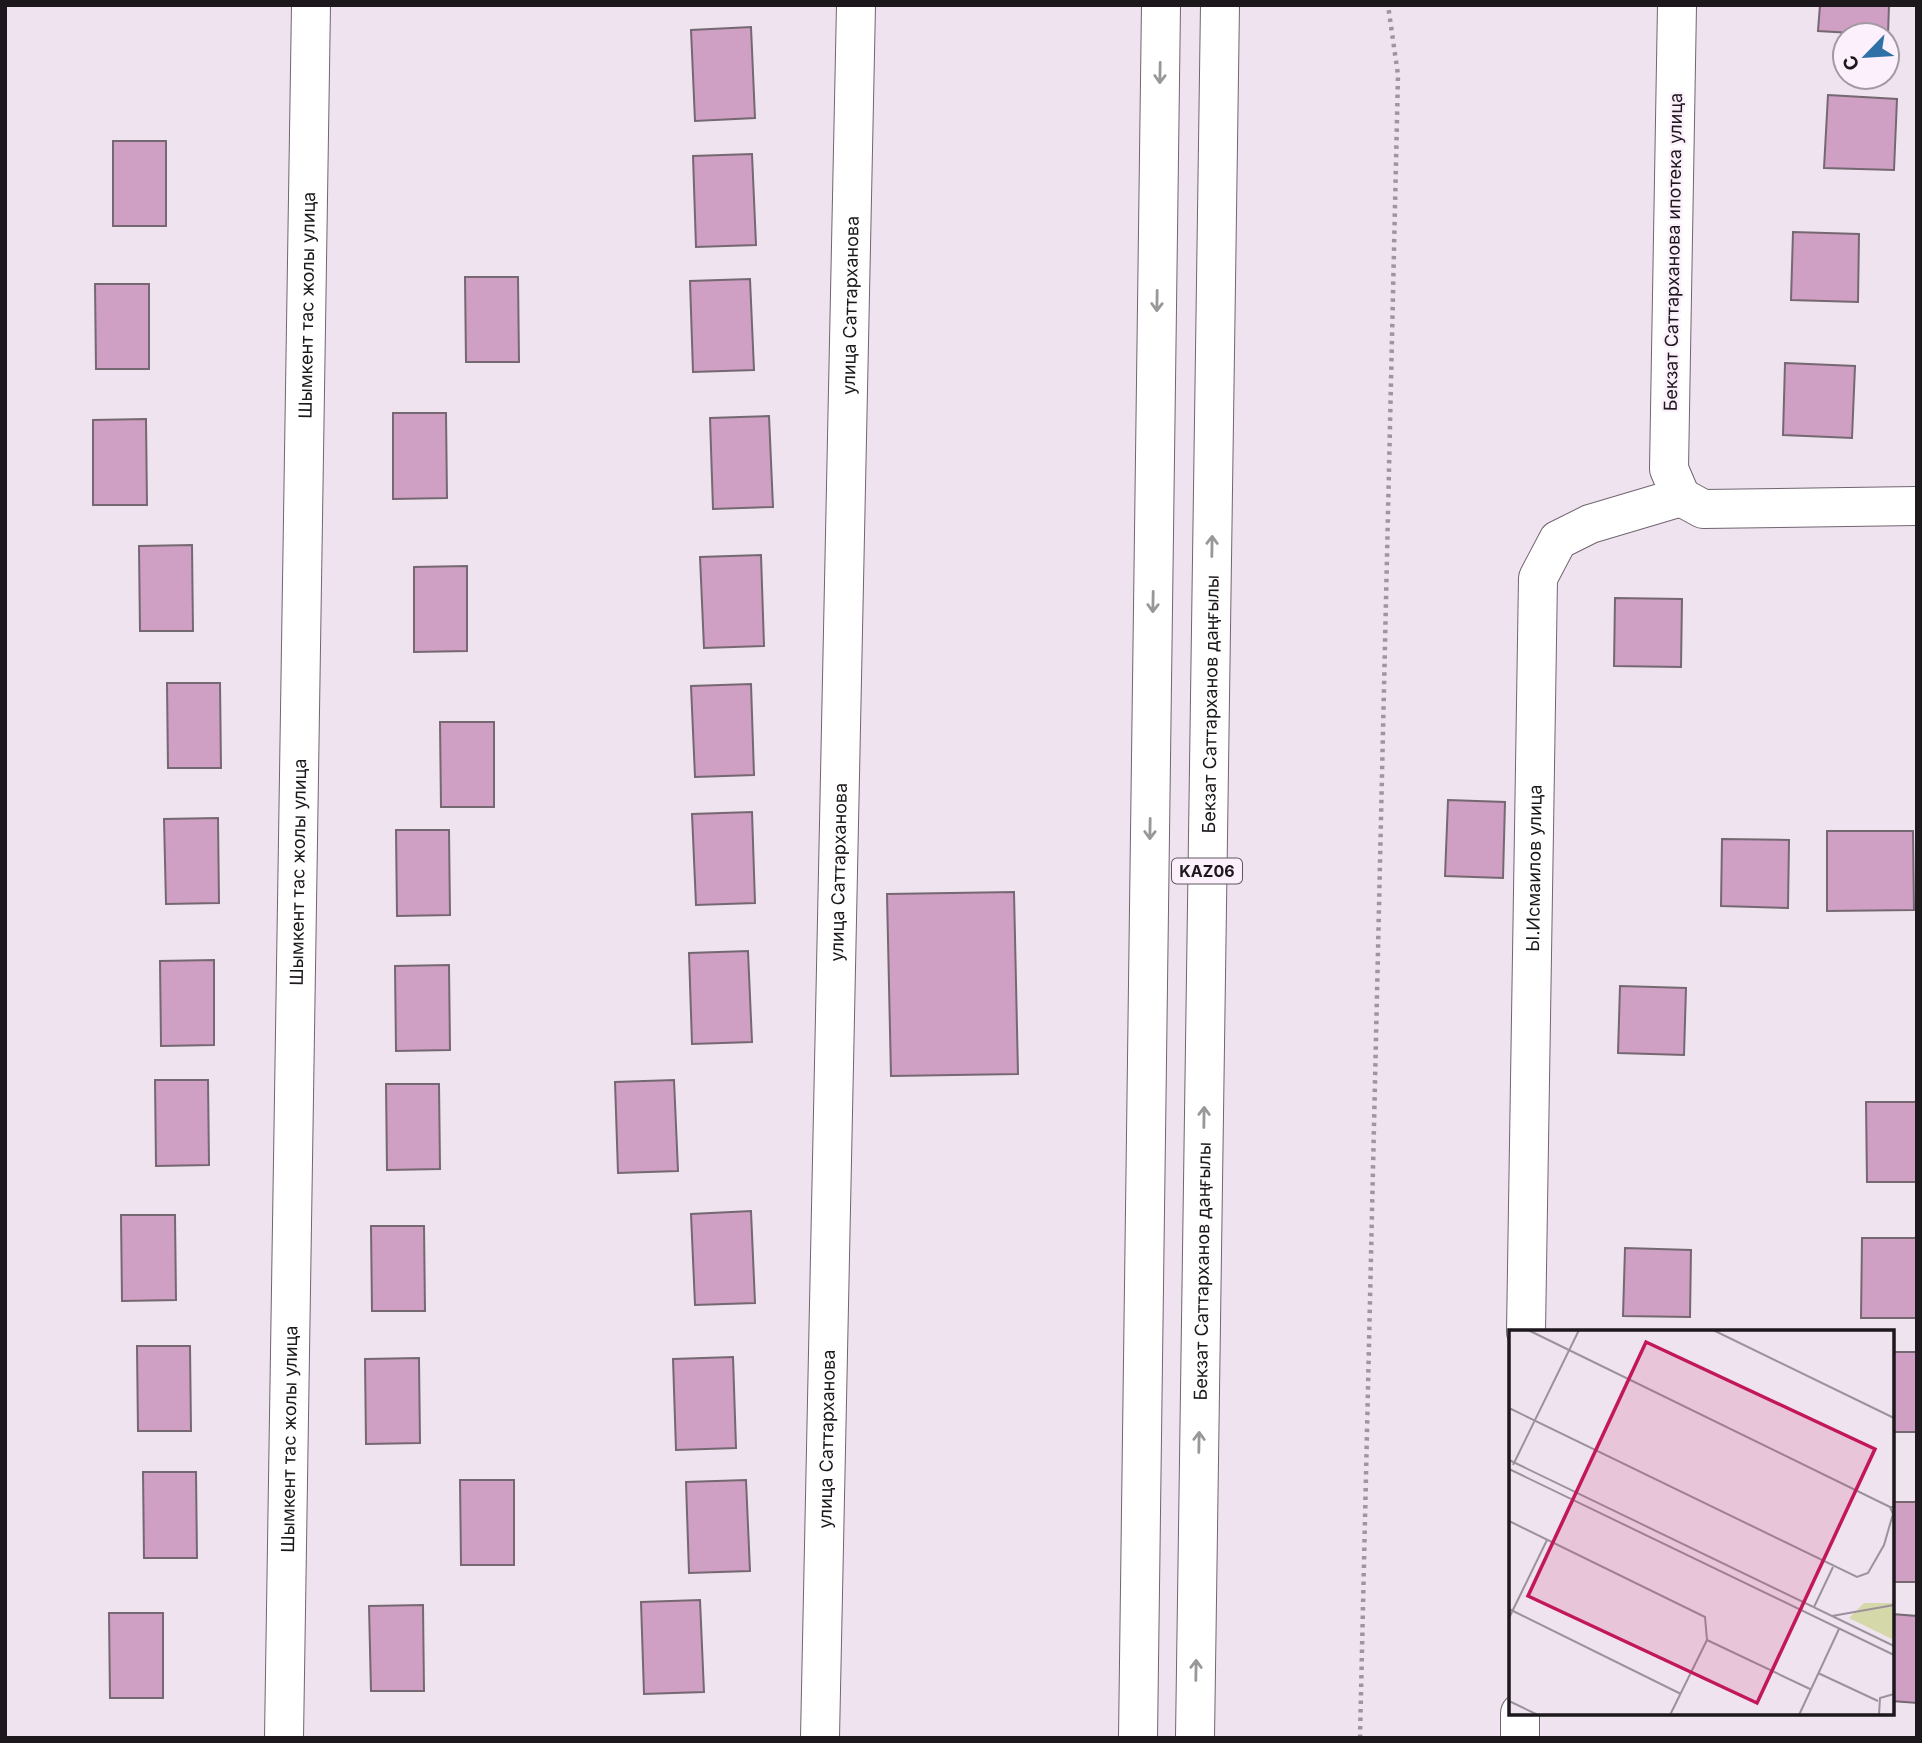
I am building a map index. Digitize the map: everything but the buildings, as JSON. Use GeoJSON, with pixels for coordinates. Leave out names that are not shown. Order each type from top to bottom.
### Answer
{"type":"FeatureCollection","features":[{"type":"Feature","properties":{"kind":"street","name":"Шымкент тас жолы улица"},"geometry":{"type":"LineString","coordinates":[[284,1738],[311,5]]}},
{"type":"Feature","properties":{"kind":"street","name":"улица Саттарханова"},"geometry":{"type":"LineString","coordinates":[[820,1738],[856,5]]}},
{"type":"Feature","properties":{"kind":"street","name":"KАZ06"},"geometry":{"type":"LineString","coordinates":[[1138,1738],[1161,5]]}},
{"type":"Feature","properties":{"kind":"street","name":"Бекзат Саттарханов даңғылы"},"geometry":{"type":"LineString","coordinates":[[1195,1738],[1220,5]]}},
{"type":"Feature","properties":{"kind":"street","name":"Бекзат Саттарханова ипотека улица"},"geometry":{"type":"LineString","coordinates":[[1677,5],[1670,469],[1681,497]]}},
{"type":"Feature","properties":{"kind":"street"},"geometry":{"type":"LineString","coordinates":[[1681,497],[1703,509],[1917,506]]}},
{"type":"Feature","properties":{"kind":"street","name":"Ы.Исмаилов улица"},"geometry":{"type":"LineString","coordinates":[[1526,1330],[1538,578],[1558,540],[1590,524],[1681,497]]}},
{"type":"Feature","properties":{"kind":"street"},"geometry":{"type":"LineString","coordinates":[[1520,1715],[1520,1738]]}},
{"type":"Feature","properties":{"kind":"path"},"geometry":{"type":"LineString","coordinates":[[1360,1738],[1398,75],[1388,5]]}}]}
